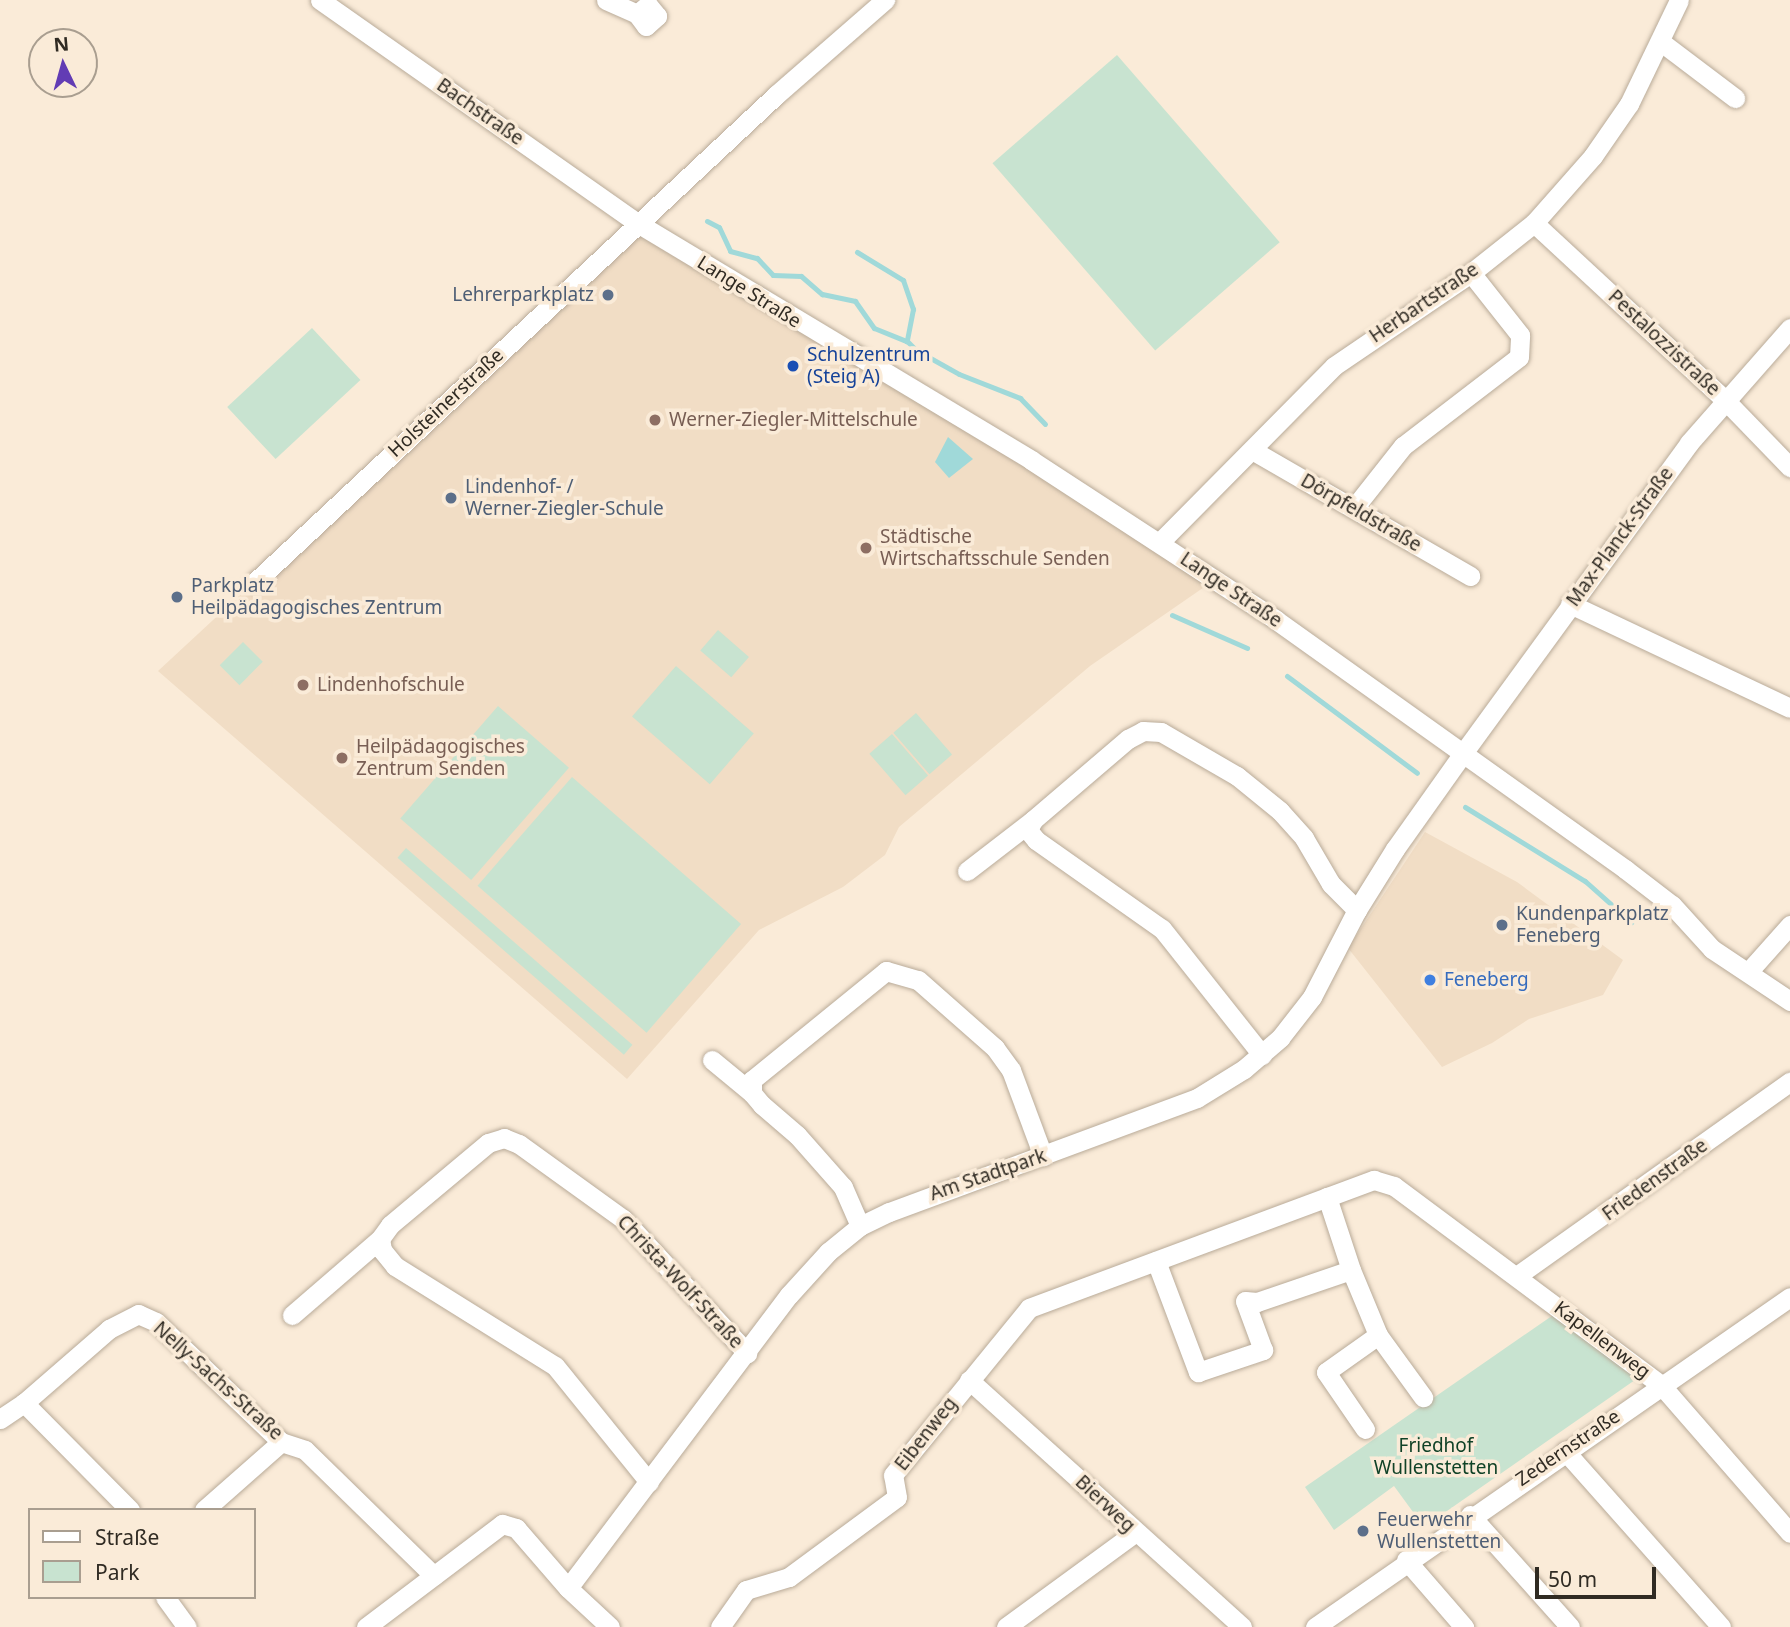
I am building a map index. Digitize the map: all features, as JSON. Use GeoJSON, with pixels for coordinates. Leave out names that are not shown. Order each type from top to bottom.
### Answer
{"type":"FeatureCollection","features":[{"type":"Feature","properties":{"kind":"street","name":"Bachstraße"},"geometry":{"type":"LineString","coordinates":[[320,0],[639,224]]}},
{"type":"Feature","properties":{"kind":"street"},"geometry":{"type":"LineString","coordinates":[[606,0],[637,14]]}},
{"type":"Feature","properties":{"kind":"street","name":"Holsteinerstraße"},"geometry":{"type":"LineString","coordinates":[[254,583],[639,224],[885,0]]}},
{"type":"Feature","properties":{"kind":"street","name":"Herbartstraße"},"geometry":{"type":"LineString","coordinates":[[1160,542],[1334,366],[1471,273],[1534,223],[1601,146],[1661,42],[1679,0]]}},
{"type":"Feature","properties":{"kind":"street"},"geometry":{"type":"LineString","coordinates":[[1661,42],[1735,99]]}},
{"type":"Feature","properties":{"kind":"street","name":"Pestalozzistraße"},"geometry":{"type":"LineString","coordinates":[[1534,223],[1724,399],[1790,467]]}},
{"type":"Feature","properties":{"kind":"street","name":"Lange Straße"},"geometry":{"type":"LineString","coordinates":[[639,224],[951,410],[1160,542],[1644,883],[1712,949],[1749,971],[1790,1001]]}},
{"type":"Feature","properties":{"kind":"street"},"geometry":{"type":"LineString","coordinates":[[1354,508],[1403,446],[1519,357],[1520,335],[1471,273]]}},
{"type":"Feature","properties":{"kind":"street","name":"Max-Planck-Straße"},"geometry":{"type":"LineString","coordinates":[[1461,756],[1570,604],[1724,399],[1783,345],[1790,328]]}},
{"type":"Feature","properties":{"kind":"street","name":"Dörpfeldstraße"},"geometry":{"type":"LineString","coordinates":[[1252,450],[1470,576]]}},
{"type":"Feature","properties":{"kind":"street"},"geometry":{"type":"LineString","coordinates":[[1570,604],[1790,708]]}},
{"type":"Feature","properties":{"kind":"street"},"geometry":{"type":"LineString","coordinates":[[967,871],[1033,820],[1128,739],[1143,731],[1161,732],[1237,776],[1280,811],[1304,838],[1331,884],[1357,910]]}},
{"type":"Feature","properties":{"kind":"street","name":"Am Stadtpark"},"geometry":{"type":"LineString","coordinates":[[568,1588],[789,1295],[828,1252],[860,1226],[1043,1156],[1158,1116],[1219,1087],[1262,1055],[1299,1018],[1357,910],[1461,756]]}},
{"type":"Feature","properties":{"kind":"street"},"geometry":{"type":"LineString","coordinates":[[1033,820],[1028,830],[1036,840],[1163,929],[1262,1055]]}},
{"type":"Feature","properties":{"kind":"street"},"geometry":{"type":"LineString","coordinates":[[1749,971],[1790,925]]}},
{"type":"Feature","properties":{"kind":"street"},"geometry":{"type":"LineString","coordinates":[[752,1093],[752,1080],[766,1064],[869,982],[886,971],[901,971],[918,979],[995,1048],[1011,1070],[1043,1156]]}},
{"type":"Feature","properties":{"kind":"street"},"geometry":{"type":"LineString","coordinates":[[712,1060],[752,1093],[824,1163],[842,1187],[860,1226]]}},
{"type":"Feature","properties":{"kind":"street","name":"Friedenstraße"},"geometry":{"type":"LineString","coordinates":[[1518,1275],[1790,1082]]}},
{"type":"Feature","properties":{"kind":"street","name":"Christa-Wolf-Straße"},"geometry":{"type":"LineString","coordinates":[[292,1315],[380,1239],[390,1225],[488,1143],[504,1138],[519,1144],[623,1219],[747,1353]]}},
{"type":"Feature","properties":{"kind":"street","name":"Kapellenweg"},"geometry":{"type":"LineString","coordinates":[[1385,1180],[1518,1275],[1661,1385],[1787,1523]]}},
{"type":"Feature","properties":{"kind":"street","name":"Eibenweg"},"geometry":{"type":"LineString","coordinates":[[720,1627],[746,1590],[789,1577],[897,1497],[893,1475],[1028,1308],[1361,1183],[1385,1180]]}},
{"type":"Feature","properties":{"kind":"street"},"geometry":{"type":"LineString","coordinates":[[1326,1197],[1351,1270],[1378,1335],[1423,1397]]}},
{"type":"Feature","properties":{"kind":"street"},"geometry":{"type":"LineString","coordinates":[[380,1239],[382,1250],[395,1266],[555,1366],[649,1482]]}},
{"type":"Feature","properties":{"kind":"street"},"geometry":{"type":"LineString","coordinates":[[1156,1261],[1198,1372],[1263,1350],[1245,1301],[1257,1302],[1351,1270]]}},
{"type":"Feature","properties":{"kind":"street","name":"Zedernstraße"},"geometry":{"type":"LineString","coordinates":[[1315,1627],[1470,1515],[1790,1297]]}},
{"type":"Feature","properties":{"kind":"street","name":"Nelly-Sachs-Straße"},"geometry":{"type":"LineString","coordinates":[[0,1419],[24,1403],[109,1329],[138,1314],[156,1322],[281,1442],[305,1450],[434,1576]]}},
{"type":"Feature","properties":{"kind":"street"},"geometry":{"type":"LineString","coordinates":[[1365,1429],[1326,1372],[1378,1335]]}},
{"type":"Feature","properties":{"kind":"street","name":"Bierweg"},"geometry":{"type":"LineString","coordinates":[[969,1380],[1242,1627]]}},
{"type":"Feature","properties":{"kind":"street"},"geometry":{"type":"LineString","coordinates":[[24,1403],[128,1508]]}},
{"type":"Feature","properties":{"kind":"street"},"geometry":{"type":"LineString","coordinates":[[206,1508],[281,1442]]}},
{"type":"Feature","properties":{"kind":"street"},"geometry":{"type":"LineString","coordinates":[[1565,1451],[1721,1627]]}},
{"type":"Feature","properties":{"kind":"street"},"geometry":{"type":"LineString","coordinates":[[1470,1515],[1570,1627]]}},
{"type":"Feature","properties":{"kind":"street"},"geometry":{"type":"LineString","coordinates":[[366,1627],[489,1531],[508,1523],[568,1588],[610,1627]]}},
{"type":"Feature","properties":{"kind":"street"},"geometry":{"type":"LineString","coordinates":[[1006,1627],[1136,1532]]}},
{"type":"Feature","properties":{"kind":"street"},"geometry":{"type":"LineString","coordinates":[[1406,1560],[1464,1627]]}},
{"type":"Feature","properties":{"kind":"street"},"geometry":{"type":"LineString","coordinates":[[166,1599],[187,1627]]}},
{"type":"Feature","properties":{"kind":"shaded area"},"geometry":{"type":"Polygon","coordinates":[[[639,226],[1213,581],[1090,666],[899,827],[885,855],[843,887],[759,930],[627,1079],[158,671],[639,226]]]}},
{"type":"Feature","properties":{"kind":"shaded area"},"geometry":{"type":"Polygon","coordinates":[[[1425,832],[1517,882],[1623,960],[1603,995],[1529,1019],[1492,1043],[1442,1067],[1348,948],[1425,832]]]}},
{"type":"Feature","properties":{"kind":"green space"},"geometry":{"type":"Polygon","coordinates":[[[1117,55],[1280,242],[1155,350],[992,163],[1117,55]]]}},
{"type":"Feature","properties":{"kind":"green space"},"geometry":{"type":"Polygon","coordinates":[[[312,328],[360,380],[276,459],[227,407],[312,328]]]}},
{"type":"Feature","properties":{"kind":"green space"},"geometry":{"type":"Polygon","coordinates":[[[718,630],[749,657],[731,677],[700,650],[718,630]]]}},
{"type":"Feature","properties":{"kind":"green space"},"geometry":{"type":"Polygon","coordinates":[[[243,642],[263,662],[239,685],[220,665],[243,642]]]}},
{"type":"Feature","properties":{"kind":"green space"},"geometry":{"type":"Polygon","coordinates":[[[676,666],[754,734],[710,784],[632,717],[676,666]]]}},
{"type":"Feature","properties":{"kind":"green space"},"geometry":{"type":"Polygon","coordinates":[[[498,706],[569,768],[471,880],[400,818],[498,706]]]}},
{"type":"Feature","properties":{"kind":"green space"},"geometry":{"type":"Polygon","coordinates":[[[916,713],[952,755],[929,774],[893,733],[916,713]]]}},
{"type":"Feature","properties":{"kind":"green space"},"geometry":{"type":"Polygon","coordinates":[[[892,734],[928,776],[905,795],[869,754],[892,734]]]}},
{"type":"Feature","properties":{"kind":"green space"},"geometry":{"type":"Polygon","coordinates":[[[572,777],[741,924],[647,1033],[478,886],[572,777]]]}},
{"type":"Feature","properties":{"kind":"green space"},"geometry":{"type":"Polygon","coordinates":[[[406,848],[632,1045],[624,1055],[397,858],[406,848]]]}},
{"type":"Feature","properties":{"kind":"green space","name":"Friedhof Wullenstetten"},"geometry":{"type":"Polygon","coordinates":[[[1559,1311],[1645,1373],[1424,1527],[1394,1486],[1334,1530],[1305,1487],[1559,1311]]]}},
{"type":"Feature","properties":{"kind":"water"},"geometry":{"type":"Polygon","coordinates":[[[948,437],[973,459],[949,478],[935,462],[948,437]]]}},
{"type":"Feature","properties":{"kind":"waterway"},"geometry":{"type":"LineString","coordinates":[[707,221],[719,227],[730,251],[757,258],[773,275],[801,276],[822,294],[855,301],[874,328],[907,341]]}},
{"type":"Feature","properties":{"kind":"waterway"},"geometry":{"type":"LineString","coordinates":[[857,252],[903,280],[913,309],[907,341],[916,350],[959,374],[1020,398],[1045,424]]}},
{"type":"Feature","properties":{"kind":"waterway"},"geometry":{"type":"LineString","coordinates":[[1172,615],[1247,648]]}},
{"type":"Feature","properties":{"kind":"waterway"},"geometry":{"type":"LineString","coordinates":[[1287,676],[1417,773]]}},
{"type":"Feature","properties":{"kind":"waterway"},"geometry":{"type":"LineString","coordinates":[[1465,807],[1585,881],[1631,922]]}},
{"type":"Feature","properties":{"kind":"place","name":"Lehrerparkplatz"},"geometry":{"type":"Point","coordinates":[608,295]}},
{"type":"Feature","properties":{"kind":"place","name":"Schulzentrum (Steig A)"},"geometry":{"type":"Point","coordinates":[793,366]}},
{"type":"Feature","properties":{"kind":"place","name":"Werner-Ziegler-Mittelschule"},"geometry":{"type":"Point","coordinates":[655,420]}},
{"type":"Feature","properties":{"kind":"place","name":"Lindenhof- / Werner-Ziegler-Schule"},"geometry":{"type":"Point","coordinates":[451,498]}},
{"type":"Feature","properties":{"kind":"place","name":"Städtische Wirtschaftsschule Senden"},"geometry":{"type":"Point","coordinates":[866,548]}},
{"type":"Feature","properties":{"kind":"place","name":"Parkplatz Heilpädagogisches Zentrum"},"geometry":{"type":"Point","coordinates":[177,597]}},
{"type":"Feature","properties":{"kind":"place","name":"Lindenhofschule"},"geometry":{"type":"Point","coordinates":[303,685]}},
{"type":"Feature","properties":{"kind":"place","name":"Heilpädagogisches Zentrum Senden"},"geometry":{"type":"Point","coordinates":[342,758]}},
{"type":"Feature","properties":{"kind":"place","name":"Kundenparkplatz Feneberg"},"geometry":{"type":"Point","coordinates":[1502,925]}},
{"type":"Feature","properties":{"kind":"place","name":"Feneberg"},"geometry":{"type":"Point","coordinates":[1430,980]}},
{"type":"Feature","properties":{"kind":"place","name":"Feuerwehr Wullenstetten"},"geometry":{"type":"Point","coordinates":[1363,1531]}}]}
